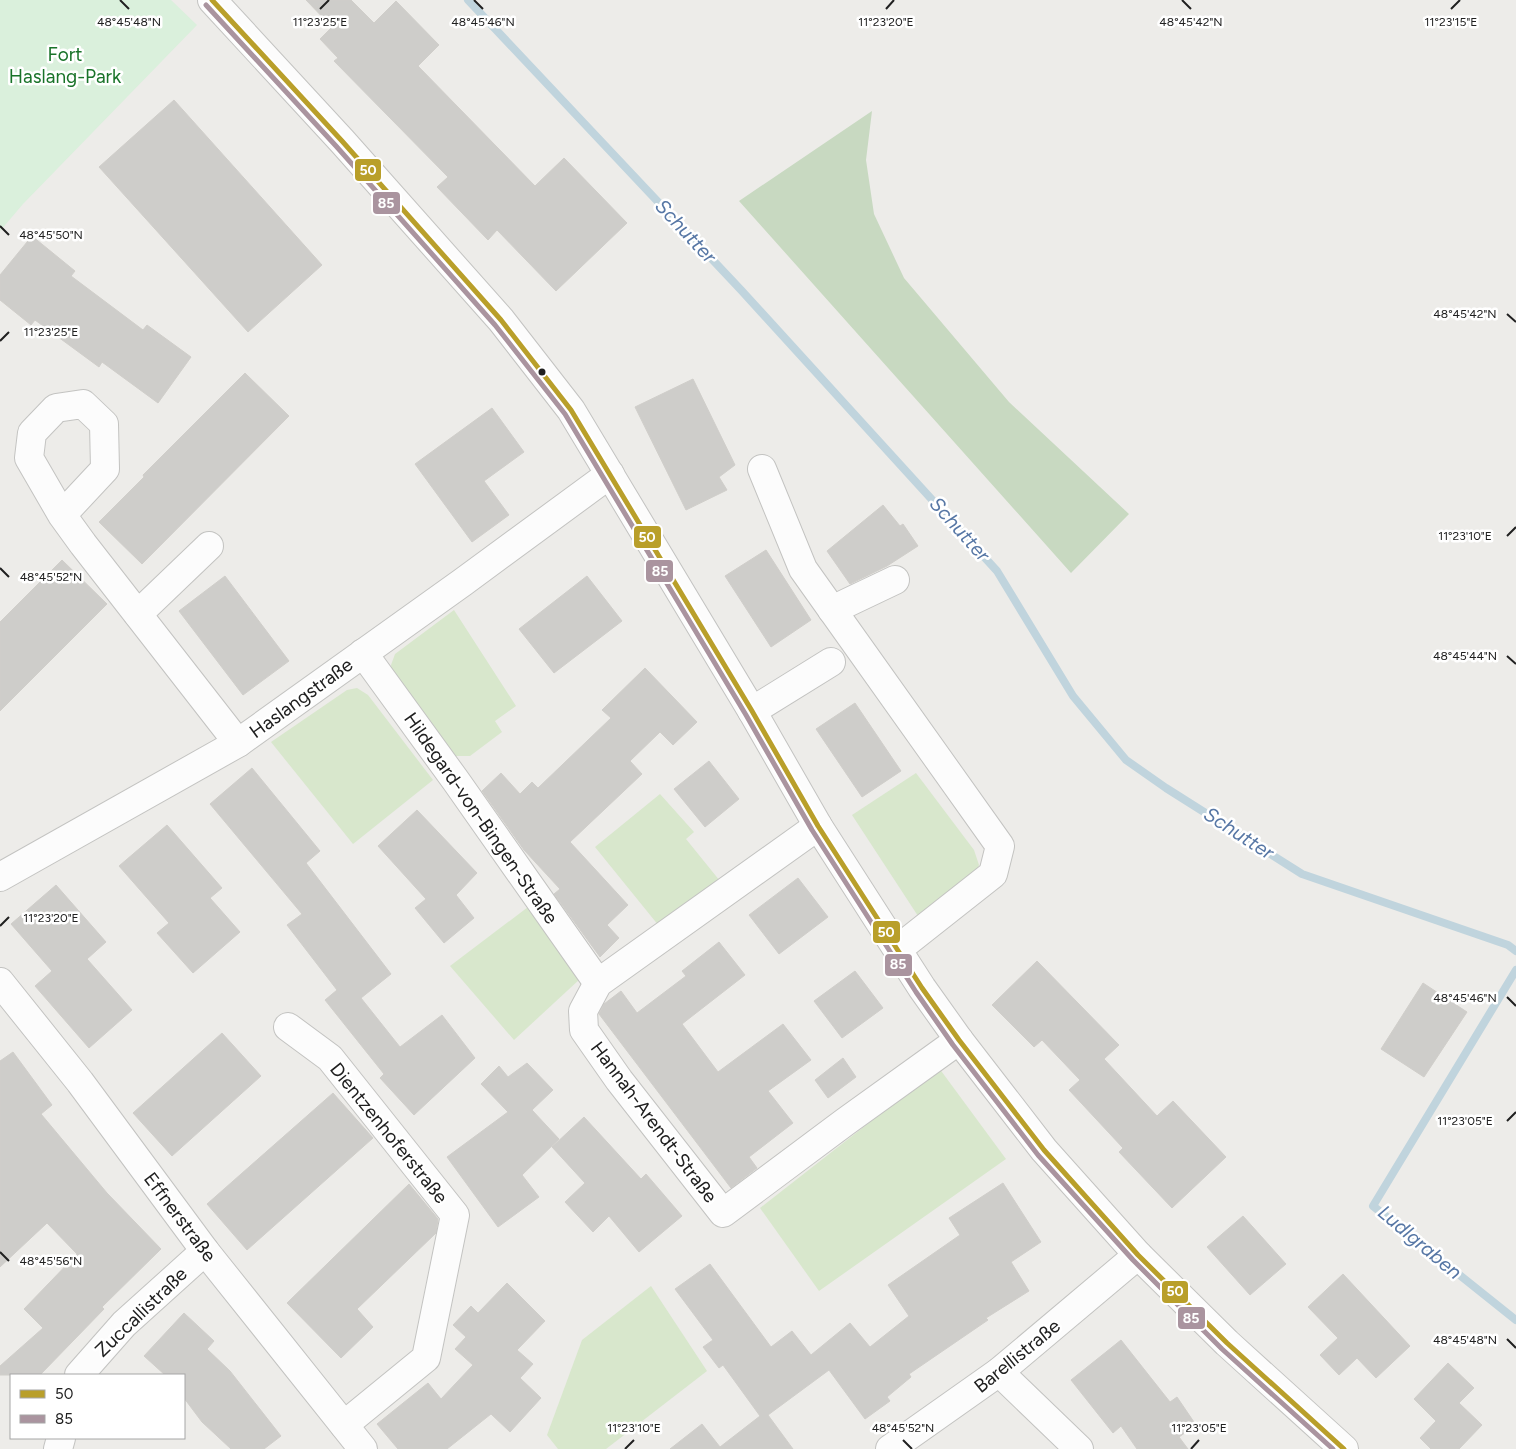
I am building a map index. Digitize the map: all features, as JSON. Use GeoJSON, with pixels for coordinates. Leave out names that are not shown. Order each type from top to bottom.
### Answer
{"type":"FeatureCollection","features":[{"type":"Feature","properties":{"kind":"street"},"geometry":{"type":"LineString","coordinates":[[212,0],[342,141],[501,320],[571,410],[752,711],[818,826],[922,988],[959,1040],[1044,1150],[1138,1255],[1227,1343],[1344,1449]]}},
{"type":"Feature","properties":{"kind":"street"},"geometry":{"type":"LineString","coordinates":[[762,470],[803,569],[1000,846],[993,874],[898,950]]}},
{"type":"Feature","properties":{"kind":"street","name":"Haslangstraße"},"geometry":{"type":"LineString","coordinates":[[0,877],[238,743],[610,474]]}},
{"type":"Feature","properties":{"kind":"street"},"geometry":{"type":"LineString","coordinates":[[62,515],[238,743]]}},
{"type":"Feature","properties":{"kind":"street"},"geometry":{"type":"LineString","coordinates":[[138,614],[209,546]]}},
{"type":"Feature","properties":{"kind":"street"},"geometry":{"type":"LineString","coordinates":[[832,610],[895,580]]}},
{"type":"Feature","properties":{"kind":"street","name":"Hildegard-von-Bingen-Straße"},"geometry":{"type":"LineString","coordinates":[[363,653],[456,781],[598,983]]}},
{"type":"Feature","properties":{"kind":"street"},"geometry":{"type":"LineString","coordinates":[[752,711],[831,662]]}},
{"type":"Feature","properties":{"kind":"street","name":"Hannah-Arendt-Straße"},"geometry":{"type":"LineString","coordinates":[[818,826],[598,983],[583,1011],[584,1030],[619,1080],[723,1213],[844,1122],[959,1040]]}},
{"type":"Feature","properties":{"kind":"street","name":"Effnerstraße"},"geometry":{"type":"LineString","coordinates":[[0,982],[80,1082],[205,1251],[363,1449]]}},
{"type":"Feature","properties":{"kind":"street","name":"Dientzenhoferstraße"},"geometry":{"type":"LineString","coordinates":[[288,1027],[330,1058],[455,1215],[426,1358],[344,1425]]}},
{"type":"Feature","properties":{"kind":"street","name":"Zuccallistraße"},"geometry":{"type":"LineString","coordinates":[[80,1374],[124,1324],[205,1251]]}},
{"type":"Feature","properties":{"kind":"street","name":"Barellistraße"},"geometry":{"type":"LineString","coordinates":[[890,1449],[1000,1372],[1138,1255]]}},
{"type":"Feature","properties":{"kind":"street"},"geometry":{"type":"LineString","coordinates":[[1000,1372],[1079,1449]]}},
{"type":"Feature","properties":{"kind":"green space","name":"Fort Haslang-Park"},"geometry":{"type":"Polygon","coordinates":[[[0,0],[171,0],[197,25],[23,204],[0,231],[0,0]]]}},
{"type":"Feature","properties":{"kind":"green space"},"geometry":{"type":"Polygon","coordinates":[[[872,111],[866,160],[874,214],[904,278],[1009,402],[1129,514],[1071,573],[739,201],[872,111]]]}},
{"type":"Feature","properties":{"kind":"green space"},"geometry":{"type":"Polygon","coordinates":[[[454,610],[516,706],[495,721],[502,732],[470,756],[454,756],[392,673],[391,665],[395,654],[454,610]]]}},
{"type":"Feature","properties":{"kind":"green space"},"geometry":{"type":"Polygon","coordinates":[[[357,688],[368,695],[433,780],[353,844],[271,742],[347,690],[357,688]]]}},
{"type":"Feature","properties":{"kind":"green space"},"geometry":{"type":"Polygon","coordinates":[[[916,773],[974,850],[979,865],[971,883],[918,916],[852,815],[916,773]]]}},
{"type":"Feature","properties":{"kind":"green space"},"geometry":{"type":"Polygon","coordinates":[[[660,794],[694,832],[686,839],[720,881],[659,926],[595,847],[660,794]]]}},
{"type":"Feature","properties":{"kind":"green space"},"geometry":{"type":"Polygon","coordinates":[[[528,907],[580,979],[514,1040],[450,966],[528,907]]]}},
{"type":"Feature","properties":{"kind":"green space"},"geometry":{"type":"Polygon","coordinates":[[[939,1068],[1006,1159],[819,1291],[760,1208],[939,1068]]]}},
{"type":"Feature","properties":{"kind":"green space"},"geometry":{"type":"Polygon","coordinates":[[[651,1286],[707,1371],[606,1449],[558,1449],[547,1435],[582,1340],[651,1286]]]}},
{"type":"Feature","properties":{"kind":"building"},"geometry":{"type":"Polygon","coordinates":[[[306,0],[351,0],[374,23],[396,1],[439,45],[418,66],[535,186],[564,158],[627,223],[556,291],[497,230],[488,240],[437,187],[448,177],[334,61],[338,58],[320,39],[332,27],[306,0]]]}},
{"type":"Feature","properties":{"kind":"building"},"geometry":{"type":"Polygon","coordinates":[[[174,100],[322,265],[248,332],[99,167],[174,100]]]}},
{"type":"Feature","properties":{"kind":"building"},"geometry":{"type":"Polygon","coordinates":[[[32,236],[75,271],[71,276],[143,330],[147,325],[191,357],[158,403],[102,362],[99,367],[35,320],[31,325],[0,300],[0,275],[32,236]]]}},
{"type":"Feature","properties":{"kind":"building"},"geometry":{"type":"Polygon","coordinates":[[[245,373],[289,416],[142,564],[99,522],[245,373]]]}},
{"type":"Feature","properties":{"kind":"building"},"geometry":{"type":"Polygon","coordinates":[[[693,379],[735,465],[719,477],[727,490],[686,510],[635,407],[693,379]]]}},
{"type":"Feature","properties":{"kind":"building"},"geometry":{"type":"Polygon","coordinates":[[[492,408],[524,452],[484,481],[509,515],[472,542],[415,464],[492,408]]]}},
{"type":"Feature","properties":{"kind":"building"},"geometry":{"type":"Polygon","coordinates":[[[883,505],[900,526],[903,524],[918,546],[887,566],[850,584],[827,551],[883,505]]]}},
{"type":"Feature","properties":{"kind":"building"},"geometry":{"type":"Polygon","coordinates":[[[766,550],[811,620],[771,647],[725,576],[766,550]]]}},
{"type":"Feature","properties":{"kind":"building"},"geometry":{"type":"Polygon","coordinates":[[[62,560],[107,604],[0,711],[0,622],[62,560]]]}},
{"type":"Feature","properties":{"kind":"building"},"geometry":{"type":"Polygon","coordinates":[[[225,576],[289,661],[243,695],[179,611],[225,576]]]}},
{"type":"Feature","properties":{"kind":"building"},"geometry":{"type":"Polygon","coordinates":[[[587,576],[622,621],[554,673],[519,629],[587,576]]]}},
{"type":"Feature","properties":{"kind":"building"},"geometry":{"type":"Polygon","coordinates":[[[645,668],[697,722],[673,745],[660,732],[630,761],[642,774],[570,842],[628,905],[607,925],[619,938],[600,957],[554,894],[560,889],[524,850],[482,791],[501,773],[520,794],[532,782],[538,788],[611,718],[602,710],[645,668]]]}},
{"type":"Feature","properties":{"kind":"building"},"geometry":{"type":"Polygon","coordinates":[[[855,703],[901,771],[862,797],[816,729],[855,703]]]}},
{"type":"Feature","properties":{"kind":"building"},"geometry":{"type":"Polygon","coordinates":[[[709,761],[739,799],[705,827],[674,789],[709,761]]]}},
{"type":"Feature","properties":{"kind":"building"},"geometry":{"type":"Polygon","coordinates":[[[252,768],[320,851],[306,863],[391,974],[361,998],[400,1047],[442,1015],[475,1058],[414,1115],[380,1078],[384,1074],[325,1000],[337,990],[287,925],[302,914],[210,804],[252,768]]]}},
{"type":"Feature","properties":{"kind":"building"},"geometry":{"type":"Polygon","coordinates":[[[417,810],[477,873],[456,895],[474,918],[444,943],[415,908],[426,899],[378,846],[417,810]]]}},
{"type":"Feature","properties":{"kind":"building"},"geometry":{"type":"Polygon","coordinates":[[[167,825],[222,888],[210,898],[240,932],[193,973],[157,933],[169,923],[119,866],[167,825]]]}},
{"type":"Feature","properties":{"kind":"building"},"geometry":{"type":"Polygon","coordinates":[[[798,878],[828,917],[779,954],[749,915],[798,878]]]}},
{"type":"Feature","properties":{"kind":"building"},"geometry":{"type":"Polygon","coordinates":[[[56,885],[106,942],[87,959],[132,1010],[89,1048],[35,986],[52,971],[11,924],[56,885]]]}},
{"type":"Feature","properties":{"kind":"building"},"geometry":{"type":"Polygon","coordinates":[[[719,942],[745,975],[682,1024],[718,1072],[783,1024],[811,1060],[768,1091],[793,1123],[749,1157],[757,1168],[731,1188],[599,1014],[604,1004],[621,991],[637,1013],[686,976],[682,971],[719,942]]]}},
{"type":"Feature","properties":{"kind":"building"},"geometry":{"type":"Polygon","coordinates":[[[1037,961],[1119,1045],[1104,1059],[1157,1116],[1173,1101],[1226,1157],[1172,1208],[1119,1152],[1123,1148],[1069,1090],[1080,1080],[1042,1040],[1034,1047],[992,1005],[1037,961]]]}},
{"type":"Feature","properties":{"kind":"building"},"geometry":{"type":"Polygon","coordinates":[[[855,971],[883,1008],[842,1038],[814,1001],[855,971]]]}},
{"type":"Feature","properties":{"kind":"building"},"geometry":{"type":"Polygon","coordinates":[[[1423,983],[1467,1012],[1424,1077],[1381,1049],[1423,983]]]}},
{"type":"Feature","properties":{"kind":"building"},"geometry":{"type":"Polygon","coordinates":[[[222,1033],[261,1076],[172,1156],[133,1113],[222,1033]]]}},
{"type":"Feature","properties":{"kind":"building"},"geometry":{"type":"Polygon","coordinates":[[[13,1052],[52,1105],[41,1114],[107,1193],[161,1249],[102,1307],[104,1309],[41,1374],[0,1375],[0,1366],[43,1328],[24,1309],[77,1254],[47,1223],[0,1267],[0,1061],[13,1052]]]}},
{"type":"Feature","properties":{"kind":"building"},"geometry":{"type":"Polygon","coordinates":[[[843,1058],[856,1077],[828,1098],[815,1080],[843,1058]]]}},
{"type":"Feature","properties":{"kind":"building"},"geometry":{"type":"Polygon","coordinates":[[[527,1063],[553,1090],[532,1110],[559,1139],[522,1175],[539,1197],[498,1227],[447,1157],[508,1112],[481,1084],[499,1066],[508,1077],[527,1063]]]}},
{"type":"Feature","properties":{"kind":"building"},"geometry":{"type":"Polygon","coordinates":[[[333,1093],[373,1138],[247,1250],[207,1204],[333,1093]]]}},
{"type":"Feature","properties":{"kind":"building"},"geometry":{"type":"Polygon","coordinates":[[[584,1117],[641,1179],[646,1174],[682,1216],[639,1252],[609,1216],[593,1232],[565,1202],[585,1183],[552,1147],[584,1117]]]}},
{"type":"Feature","properties":{"kind":"building"},"geometry":{"type":"Polygon","coordinates":[[[1003,1183],[1041,1242],[1011,1262],[1029,1291],[986,1318],[988,1320],[909,1374],[911,1377],[887,1397],[890,1401],[865,1419],[829,1370],[768,1415],[793,1449],[670,1449],[702,1424],[720,1447],[760,1416],[723,1365],[719,1368],[703,1347],[713,1340],[675,1289],[710,1264],[771,1347],[792,1331],[811,1355],[850,1323],[870,1347],[909,1316],[888,1285],[960,1235],[949,1218],[1003,1183]]]}},
{"type":"Feature","properties":{"kind":"building"},"geometry":{"type":"Polygon","coordinates":[[[409,1184],[438,1219],[436,1233],[357,1309],[373,1327],[341,1358],[287,1303],[409,1184]]]}},
{"type":"Feature","properties":{"kind":"building"},"geometry":{"type":"Polygon","coordinates":[[[1243,1216],[1286,1264],[1250,1295],[1207,1247],[1243,1216]]]}},
{"type":"Feature","properties":{"kind":"building"},"geometry":{"type":"Polygon","coordinates":[[[1343,1274],[1410,1346],[1376,1378],[1357,1358],[1339,1375],[1320,1355],[1338,1338],[1308,1307],[1343,1274]]]}},
{"type":"Feature","properties":{"kind":"building"},"geometry":{"type":"Polygon","coordinates":[[[507,1283],[545,1321],[517,1350],[533,1364],[520,1378],[541,1398],[510,1432],[491,1414],[447,1449],[398,1449],[377,1424],[428,1383],[441,1399],[473,1365],[455,1349],[466,1337],[453,1325],[471,1306],[478,1313],[507,1283]]]}},
{"type":"Feature","properties":{"kind":"building"},"geometry":{"type":"Polygon","coordinates":[[[184,1313],[214,1341],[207,1349],[230,1371],[281,1436],[264,1449],[231,1449],[202,1422],[185,1399],[185,1374],[164,1374],[144,1356],[184,1313]]]}},
{"type":"Feature","properties":{"kind":"building"},"geometry":{"type":"Polygon","coordinates":[[[1121,1340],[1170,1402],[1177,1397],[1196,1425],[1179,1437],[1188,1449],[1137,1449],[1121,1426],[1113,1433],[1071,1380],[1121,1340]]]}},
{"type":"Feature","properties":{"kind":"building"},"geometry":{"type":"Polygon","coordinates":[[[1448,1363],[1474,1388],[1459,1403],[1482,1425],[1459,1449],[1431,1449],[1420,1438],[1436,1421],[1414,1399],[1448,1363]]]}},
{"type":"Feature","properties":{"kind":"waterway","name":"Schutter"},"geometry":{"type":"LineString","coordinates":[[468,0],[741,290],[997,571],[1073,696],[1126,760],[1166,788],[1302,874],[1508,945],[1516,951]]}},
{"type":"Feature","properties":{"kind":"waterway","name":"Ludlgraben"},"geometry":{"type":"LineString","coordinates":[[1516,970],[1373,1206],[1516,1320]]}},
{"type":"Feature","properties":{"kind":"transit line","name":"50"},"geometry":{"type":"LineString","coordinates":[[212,0],[342,141],[501,320],[571,410],[752,711],[818,826],[922,988],[959,1040],[1044,1150],[1138,1255],[1227,1343],[1344,1449]]}},
{"type":"Feature","properties":{"kind":"transit line","name":"85"},"geometry":{"type":"LineString","coordinates":[[206,5],[336,146],[495,325],[565,414],[746,715],[812,830],[916,992],[953,1045],[1038,1155],[1133,1260],[1222,1349],[1333,1449]]}}]}
